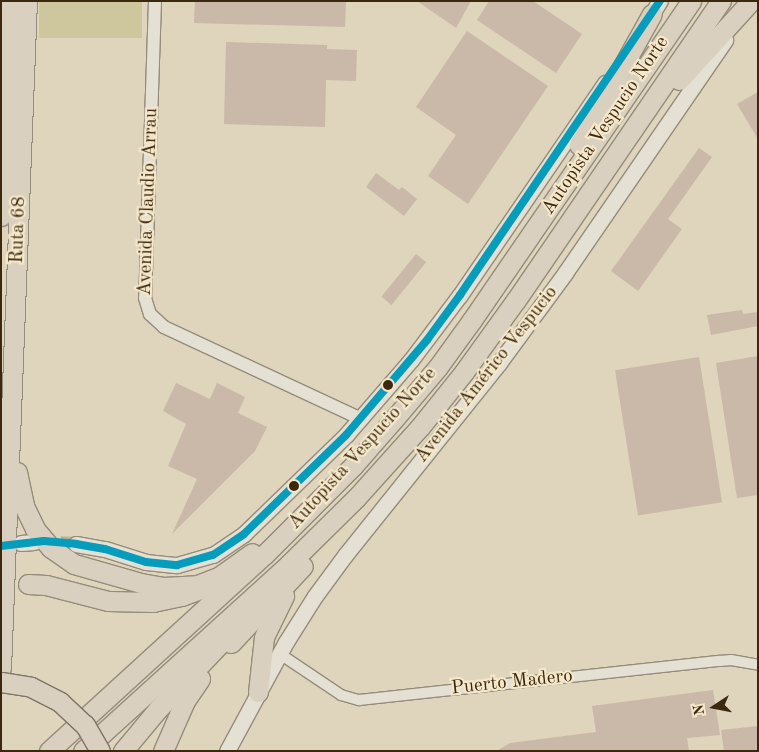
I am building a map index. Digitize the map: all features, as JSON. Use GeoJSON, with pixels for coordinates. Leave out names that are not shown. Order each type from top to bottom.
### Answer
{"type":"FeatureCollection","features":[{"type":"Feature","properties":{"kind":"highway","name":"Ruta 68"},"geometry":{"type":"LineString","coordinates":[[1,216],[9,1]]}},
{"type":"Feature","properties":{"kind":"highway","name":"Ruta 68"},"geometry":{"type":"LineString","coordinates":[[1,668],[27,1]]}},
{"type":"Feature","properties":{"kind":"highway","name":"Autopista Vespucio Norte"},"geometry":{"type":"LineString","coordinates":[[49,751],[246,573],[353,466],[425,384],[472,320],[691,1]]}},
{"type":"Feature","properties":{"kind":"highway","name":"Autopista Vespucio Norte"},"geometry":{"type":"LineString","coordinates":[[83,751],[230,618],[333,520],[404,445],[464,372],[721,1]]}},
{"type":"Feature","properties":{"kind":"highway"},"geometry":{"type":"LineString","coordinates":[[604,172],[700,56],[751,2]]}},
{"type":"Feature","properties":{"kind":"highway"},"geometry":{"type":"LineString","coordinates":[[555,199],[582,139],[617,81],[656,8]]}},
{"type":"Feature","properties":{"kind":"highway"},"geometry":{"type":"LineString","coordinates":[[11,433],[21,496],[26,513],[41,537],[62,556],[84,568],[163,587],[198,584],[220,576]]}},
{"type":"Feature","properties":{"kind":"highway"},"geometry":{"type":"LineString","coordinates":[[258,692],[264,637],[281,600],[333,520]]}},
{"type":"Feature","properties":{"kind":"highway"},"geometry":{"type":"LineString","coordinates":[[28,584],[46,585],[108,601],[139,603],[163,600],[191,593],[220,576],[291,528]]}},
{"type":"Feature","properties":{"kind":"highway"},"geometry":{"type":"LineString","coordinates":[[123,751],[158,709],[322,536]]}},
{"type":"Feature","properties":{"kind":"highway"},"geometry":{"type":"LineString","coordinates":[[163,751],[185,701],[194,687],[304,564]]}},
{"type":"Feature","properties":{"kind":"highway"},"geometry":{"type":"LineString","coordinates":[[1,682],[31,687],[60,702],[85,725],[100,751]]}},
{"type":"Feature","properties":{"kind":"main road","name":"Avenida Américo Vespucio"},"geometry":{"type":"LineString","coordinates":[[227,751],[258,692],[310,604],[346,554],[499,363],[565,273],[751,2]]}},
{"type":"Feature","properties":{"kind":"main road"},"geometry":{"type":"LineString","coordinates":[[76,544],[97,547],[159,565],[188,563],[213,555],[250,528],[361,419],[411,360],[460,295],[656,8]]}},
{"type":"Feature","properties":{"kind":"street","name":"Avenida Claudio Arrau"},"geometry":{"type":"LineString","coordinates":[[155,1],[145,298],[150,314],[164,327],[361,419]]}},
{"type":"Feature","properties":{"kind":"street","name":"Puerto Madero"},"geometry":{"type":"LineString","coordinates":[[280,654],[341,695],[359,700],[720,661],[736,660],[758,665]]}},
{"type":"Feature","properties":{"kind":"shaded area"},"geometry":{"type":"Polygon","coordinates":[[[39,1],[142,1],[142,38],[39,38],[39,1]]]}},
{"type":"Feature","properties":{"kind":"building"},"geometry":{"type":"Polygon","coordinates":[[[195,1],[346,1],[345,27],[194,23],[195,1]]]}},
{"type":"Feature","properties":{"kind":"building"},"geometry":{"type":"Polygon","coordinates":[[[417,1],[471,1],[456,28],[417,1]]]}},
{"type":"Feature","properties":{"kind":"building"},"geometry":{"type":"Polygon","coordinates":[[[489,1],[533,1],[582,34],[556,73],[477,20],[489,1]]]}},
{"type":"Feature","properties":{"kind":"building"},"geometry":{"type":"Polygon","coordinates":[[[467,31],[548,86],[468,204],[428,176],[456,135],[416,107],[467,31]]]}},
{"type":"Feature","properties":{"kind":"building"},"geometry":{"type":"Polygon","coordinates":[[[226,42],[327,45],[327,49],[357,50],[356,81],[326,80],[325,127],[224,124],[226,42]]]}},
{"type":"Feature","properties":{"kind":"building"},"geometry":{"type":"Polygon","coordinates":[[[758,92],[758,139],[737,104],[758,92]]]}},
{"type":"Feature","properties":{"kind":"building"},"geometry":{"type":"Polygon","coordinates":[[[699,148],[712,157],[668,219],[682,229],[638,291],[611,271],[699,148]]]}},
{"type":"Feature","properties":{"kind":"building"},"geometry":{"type":"Polygon","coordinates":[[[376,173],[399,190],[402,187],[417,199],[404,216],[366,187],[376,173]]]}},
{"type":"Feature","properties":{"kind":"building"},"geometry":{"type":"Polygon","coordinates":[[[416,254],[426,262],[391,305],[381,297],[416,254]]]}},
{"type":"Feature","properties":{"kind":"building"},"geometry":{"type":"Polygon","coordinates":[[[742,310],[743,314],[758,312],[758,326],[711,335],[707,315],[742,310]]]}},
{"type":"Feature","properties":{"kind":"building"},"geometry":{"type":"Polygon","coordinates":[[[758,356],[758,495],[737,498],[716,363],[758,356]]]}},
{"type":"Feature","properties":{"kind":"building"},"geometry":{"type":"Polygon","coordinates":[[[699,357],[722,502],[638,515],[615,370],[699,357]]]}},
{"type":"Feature","properties":{"kind":"building"},"geometry":{"type":"Polygon","coordinates":[[[176,383],[210,399],[217,383],[245,397],[238,413],[267,427],[255,451],[172,534],[197,479],[168,466],[186,424],[163,411],[176,383]]]}},
{"type":"Feature","properties":{"kind":"building"},"geometry":{"type":"Polygon","coordinates":[[[713,690],[720,735],[687,738],[689,751],[497,751],[510,743],[596,732],[592,706],[713,690]]]}},
{"type":"Feature","properties":{"kind":"building"},"geometry":{"type":"Polygon","coordinates":[[[758,726],[758,751],[724,751],[721,730],[758,726]]]}},
{"type":"Feature","properties":{"kind":"tunnel"},"geometry":{"type":"LineString","coordinates":[[38,542],[76,544]]}},
{"type":"Feature","properties":{"kind":"transit line"},"geometry":{"type":"LineString","coordinates":[[1,546],[44,541],[76,544],[105,549],[146,562],[177,565],[213,555],[244,534],[346,435],[427,340],[460,295],[660,1]]}}]}
